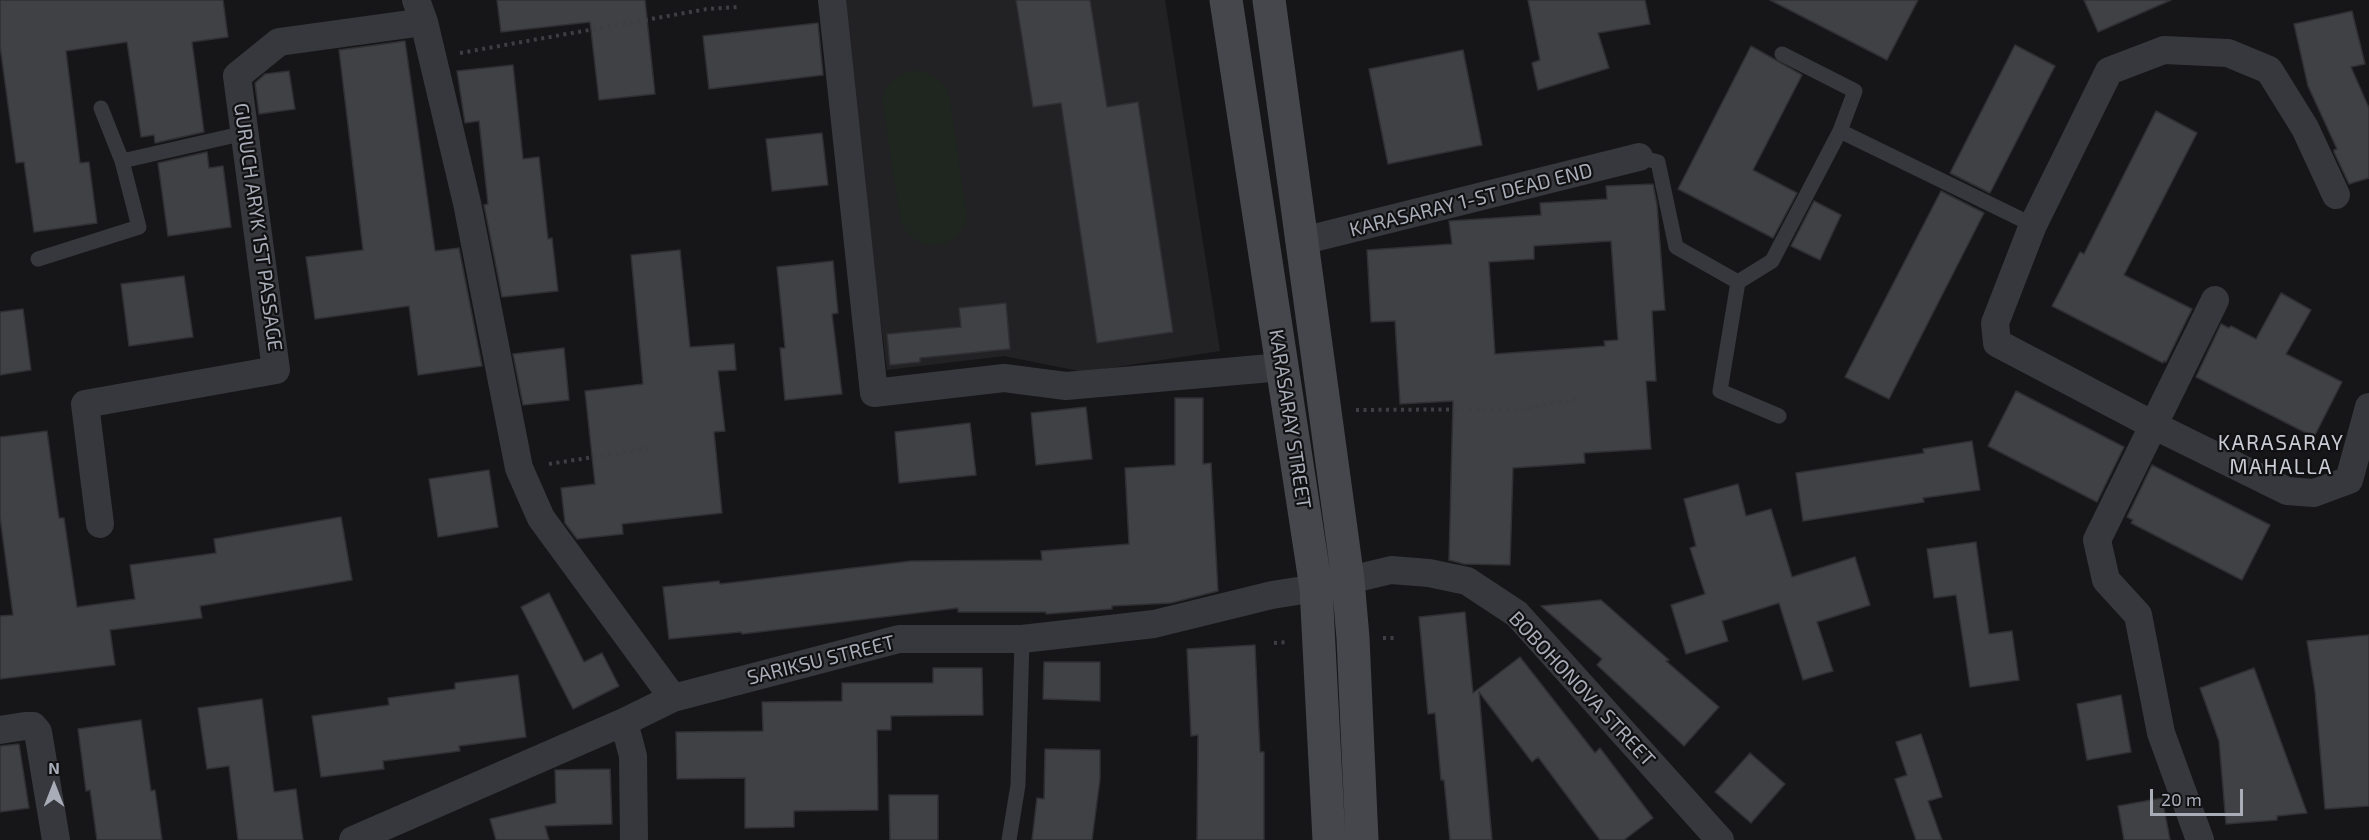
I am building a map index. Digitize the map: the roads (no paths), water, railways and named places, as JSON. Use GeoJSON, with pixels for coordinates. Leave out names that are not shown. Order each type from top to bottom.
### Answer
{"type":"FeatureCollection","features":[{"type":"Feature","properties":{"kind":"main road","name":"KARASARAY STREET"},"geometry":{"type":"LineString","coordinates":[[1226,0],[1316,588],[1329,840]]}},
{"type":"Feature","properties":{"kind":"main road","name":"KARASARAY STREET"},"geometry":{"type":"LineString","coordinates":[[1269,0],[1348,580],[1353,638],[1362,840]]}},
{"type":"Feature","properties":{"kind":"street"},"geometry":{"type":"LineString","coordinates":[[832,0],[874,393],[1004,378],[1066,387],[1282,367]]}},
{"type":"Feature","properties":{"kind":"street","name":"GURUCH ARYK 1ST PASSAGE"},"geometry":{"type":"LineString","coordinates":[[100,524],[85,404],[276,370],[237,76],[279,42],[420,11],[467,202],[519,468],[541,518],[673,698]]}},
{"type":"Feature","properties":{"kind":"street"},"geometry":{"type":"LineString","coordinates":[[2336,195],[2305,128],[2268,70],[2228,53],[2164,50],[2109,71],[2033,225],[1995,323],[1998,344],[2152,425],[2287,491],[2314,493],[2349,480],[2369,407]]}},
{"type":"Feature","properties":{"kind":"street","name":"KARASARAY 1-ST DEAD END"},"geometry":{"type":"LineString","coordinates":[[1302,241],[1639,158]]}},
{"type":"Feature","properties":{"kind":"street"},"geometry":{"type":"LineString","coordinates":[[2200,840],[2161,733],[2138,615],[2106,580],[2097,540],[2215,300]]}},
{"type":"Feature","properties":{"kind":"street","name":"BOBOHONOVA STREET"},"geometry":{"type":"LineString","coordinates":[[1316,588],[1391,570],[1428,573],[1467,581],[1517,614],[1720,840]]}},
{"type":"Feature","properties":{"kind":"street","name":"SARIKSU STREET"},"geometry":{"type":"LineString","coordinates":[[353,840],[392,832],[673,698],[899,639],[1022,639],[1154,624],[1272,595],[1316,588]]}},
{"type":"Feature","properties":{"kind":"street"},"geometry":{"type":"LineString","coordinates":[[624,722],[633,756],[634,840]]}},
{"type":"Feature","properties":{"kind":"street"},"geometry":{"type":"LineString","coordinates":[[0,730],[33,726],[38,732],[56,840]]}},
{"type":"Feature","properties":{"kind":"lane"},"geometry":{"type":"LineString","coordinates":[[1779,416],[1720,391],[1738,282],[1772,261],[1840,130],[1855,91],[1782,54]]}},
{"type":"Feature","properties":{"kind":"lane"},"geometry":{"type":"LineString","coordinates":[[38,259],[139,227],[122,161],[101,108]]}},
{"type":"Feature","properties":{"kind":"lane"},"geometry":{"type":"LineString","coordinates":[[1840,130],[2033,225]]}},
{"type":"Feature","properties":{"kind":"lane"},"geometry":{"type":"LineString","coordinates":[[122,161],[245,133]]}},
{"type":"Feature","properties":{"kind":"lane"},"geometry":{"type":"LineString","coordinates":[[1639,158],[1658,162],[1676,247],[1738,282]]}},
{"type":"Feature","properties":{"kind":"lane"},"geometry":{"type":"LineString","coordinates":[[1009,840],[1018,786],[1022,639]]}},
{"type":"Feature","properties":{"kind":"district","name":"KARASARAY MAHALLA"},"geometry":{"type":"Point","coordinates":[2281,455]}}]}
